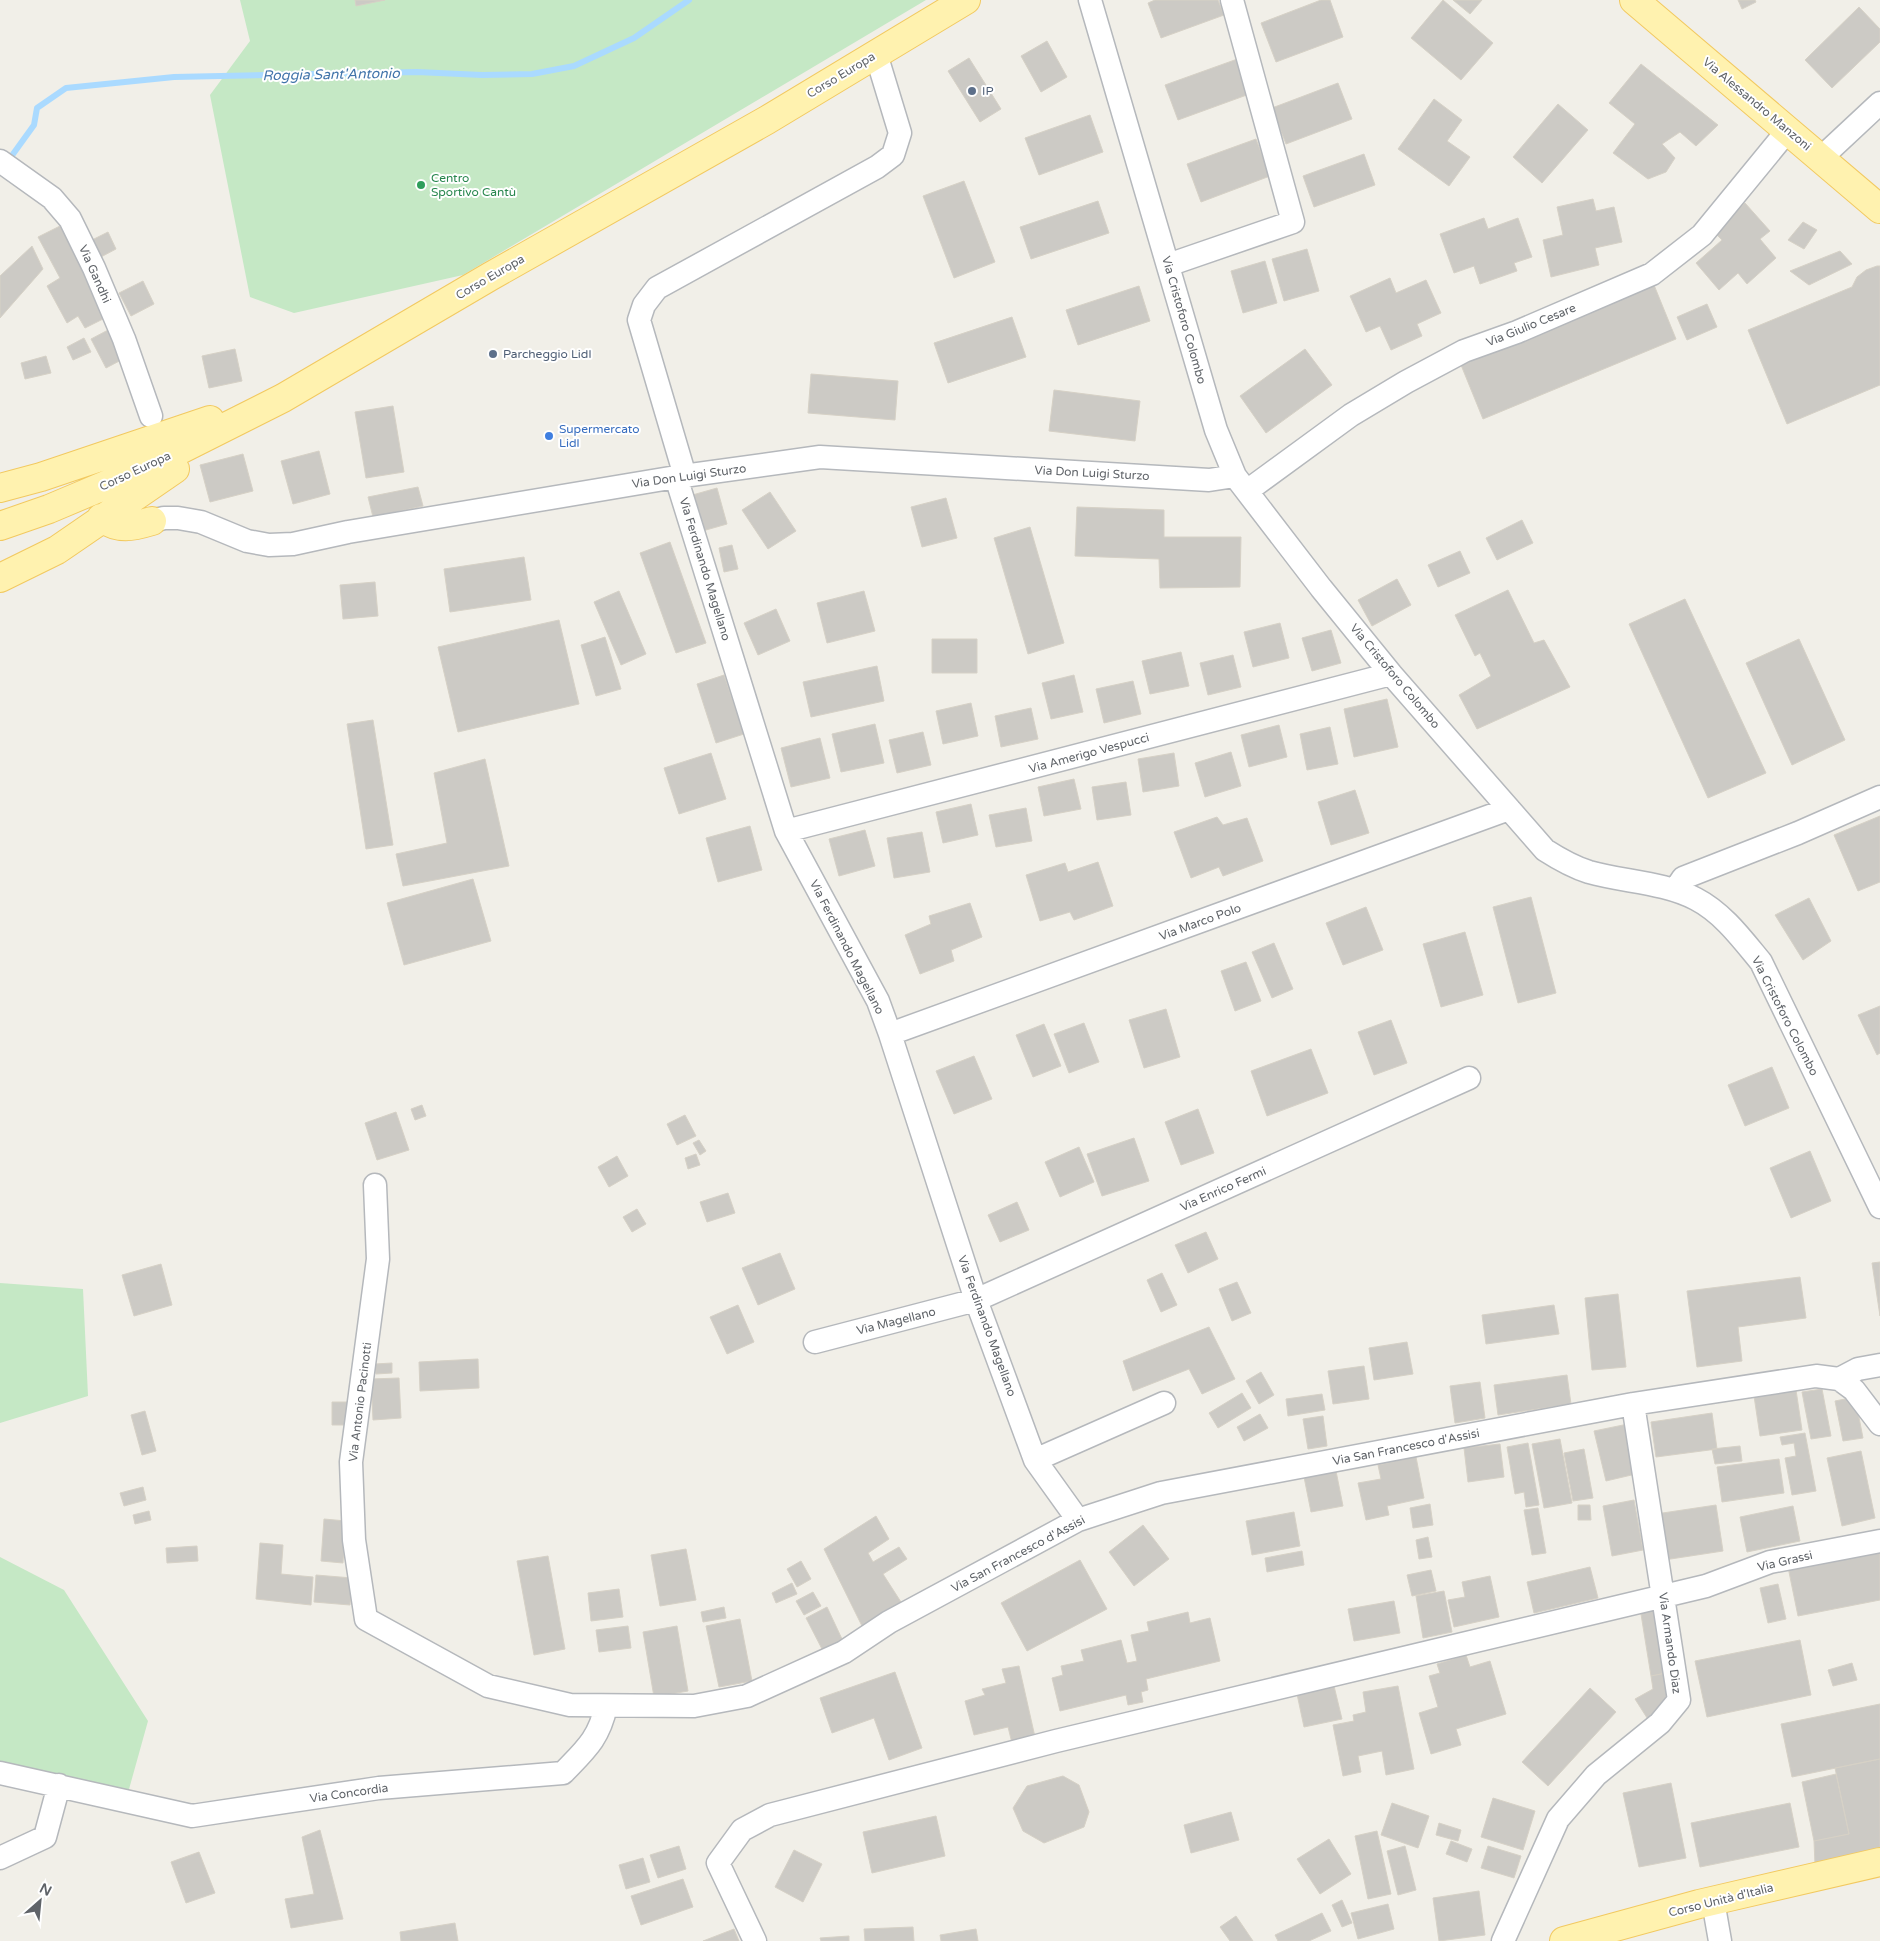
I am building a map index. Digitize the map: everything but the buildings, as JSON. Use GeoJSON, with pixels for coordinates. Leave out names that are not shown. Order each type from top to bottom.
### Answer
{"type":"FeatureCollection","features":[{"type":"Feature","properties":{"kind":"main road","name":"Corso Europa"},"geometry":{"type":"LineString","coordinates":[[0,526],[49,509],[132,474],[283,398],[491,276],[767,120],[966,0]]}},
{"type":"Feature","properties":{"kind":"main road","name":"Via Alessandro Manzoni"},"geometry":{"type":"LineString","coordinates":[[1634,0],[1880,209]]}},
{"type":"Feature","properties":{"kind":"main road"},"geometry":{"type":"LineString","coordinates":[[0,488],[41,477],[154,426],[283,398]]}},
{"type":"Feature","properties":{"kind":"main road"},"geometry":{"type":"LineString","coordinates":[[0,578],[57,550],[101,518],[283,398]]}},
{"type":"Feature","properties":{"kind":"main road"},"geometry":{"type":"LineString","coordinates":[[101,518],[112,525],[127,526],[152,521]]}},
{"type":"Feature","properties":{"kind":"main road","name":"Corso Unità d'Italia"},"geometry":{"type":"LineString","coordinates":[[1564,1941],[1713,1901],[1880,1862]]}},
{"type":"Feature","properties":{"kind":"street","name":"Via Cristoforo Colombo"},"geometry":{"type":"LineString","coordinates":[[1090,0],[1216,430],[1241,483],[1321,588],[1391,674],[1545,850],[1563,861],[1589,872],[1676,890],[1697,899],[1719,915],[1739,935],[1761,962],[1880,1207]]}},
{"type":"Feature","properties":{"kind":"street"},"geometry":{"type":"LineString","coordinates":[[1168,265],[1293,222],[1232,0]]}},
{"type":"Feature","properties":{"kind":"street","name":"Via Ferdinando Magellano"},"geometry":{"type":"LineString","coordinates":[[876,54],[900,133],[893,155],[877,167],[657,288],[644,305],[639,320],[680,476],[786,832],[878,1001],[976,1300],[1035,1460],[1078,1520]]}},
{"type":"Feature","properties":{"kind":"street"},"geometry":{"type":"LineString","coordinates":[[1821,158],[1880,103]]}},
{"type":"Feature","properties":{"kind":"street","name":"Via Giulio Cesare"},"geometry":{"type":"LineString","coordinates":[[1241,483],[1406,382],[1464,351],[1517,332],[1652,274],[1702,235],[1788,130]]}},
{"type":"Feature","properties":{"kind":"street","name":"Via Gandhi"},"geometry":{"type":"LineString","coordinates":[[0,161],[52,198],[70,220],[94,268],[124,339],[154,426]]}},
{"type":"Feature","properties":{"kind":"street","name":"Via Don Luigi Sturzo"},"geometry":{"type":"LineString","coordinates":[[152,521],[164,518],[178,518],[201,522],[247,541],[269,546],[294,544],[348,532],[680,476],[820,457],[1241,483]]}},
{"type":"Feature","properties":{"kind":"street","name":"Via Amerigo Vespucci"},"geometry":{"type":"LineString","coordinates":[[786,832],[1391,674]]}},
{"type":"Feature","properties":{"kind":"street"},"geometry":{"type":"LineString","coordinates":[[1676,890],[1684,878],[1880,797]]}},
{"type":"Feature","properties":{"kind":"street","name":"Via Marco Polo"},"geometry":{"type":"LineString","coordinates":[[890,1034],[1509,809]]}},
{"type":"Feature","properties":{"kind":"street","name":"Via Enrico Fermi"},"geometry":{"type":"LineString","coordinates":[[976,1300],[1469,1078]]}},
{"type":"Feature","properties":{"kind":"street","name":"Via Antonio Pacinotti"},"geometry":{"type":"LineString","coordinates":[[366,1619],[354,1540],[351,1462],[378,1259],[375,1185]]}},
{"type":"Feature","properties":{"kind":"street","name":"Via Magellano"},"geometry":{"type":"LineString","coordinates":[[815,1342],[976,1300]]}},
{"type":"Feature","properties":{"kind":"street"},"geometry":{"type":"LineString","coordinates":[[1880,1365],[1858,1369],[1839,1379],[1854,1390],[1880,1424]]}},
{"type":"Feature","properties":{"kind":"street","name":"Via San Francesco d'Assisi"},"geometry":{"type":"LineString","coordinates":[[366,1619],[488,1686],[570,1706],[694,1706],[747,1696],[844,1652],[889,1622],[1078,1520],[1161,1493],[1633,1404],[1816,1376],[1839,1379]]}},
{"type":"Feature","properties":{"kind":"street"},"geometry":{"type":"LineString","coordinates":[[1035,1460],[1164,1403]]}},
{"type":"Feature","properties":{"kind":"street","name":"Via Armando Diaz"},"geometry":{"type":"LineString","coordinates":[[1503,1941],[1558,1819],[1596,1775],[1660,1723],[1678,1700],[1633,1404]]}},
{"type":"Feature","properties":{"kind":"street","name":"Via Grassi"},"geometry":{"type":"LineString","coordinates":[[755,1941],[718,1863],[742,1830],[770,1815],[1066,1739],[1706,1586],[1770,1562],[1880,1542]]}},
{"type":"Feature","properties":{"kind":"street","name":"Via Concordia"},"geometry":{"type":"LineString","coordinates":[[0,1773],[58,1784],[192,1816],[379,1788],[563,1773],[589,1746],[602,1725],[606,1706]]}},
{"type":"Feature","properties":{"kind":"street"},"geometry":{"type":"LineString","coordinates":[[0,1858],[45,1837],[58,1784]]}},
{"type":"Feature","properties":{"kind":"street"},"geometry":{"type":"LineString","coordinates":[[1713,1901],[1720,1941]]}},
{"type":"Feature","properties":{"kind":"green space","name":"Centro Sportivo Cantù"},"geometry":{"type":"Polygon","coordinates":[[[240,0],[926,0],[463,275],[294,313],[250,297],[210,95],[250,41],[240,0]]]}},
{"type":"Feature","properties":{"kind":"green space"},"geometry":{"type":"Polygon","coordinates":[[[0,1283],[83,1289],[88,1396],[0,1423],[0,1283]]]}},
{"type":"Feature","properties":{"kind":"green space"},"geometry":{"type":"Polygon","coordinates":[[[0,1557],[64,1590],[148,1721],[126,1800],[0,1773],[0,1557]]]}},
{"type":"Feature","properties":{"kind":"waterway","name":"Roggia Sant'Antonio"},"geometry":{"type":"LineString","coordinates":[[8,161],[34,125],[37,108],[66,88],[174,77],[417,72],[482,75],[532,74],[574,66],[634,38],[689,0]]}},
{"type":"Feature","properties":{"kind":"place","name":"IP"},"geometry":{"type":"Point","coordinates":[972,91]}},
{"type":"Feature","properties":{"kind":"place","name":"Centro Sportivo Cantù"},"geometry":{"type":"Point","coordinates":[421,185]}},
{"type":"Feature","properties":{"kind":"place","name":"Parcheggio Lidl"},"geometry":{"type":"Point","coordinates":[493,354]}},
{"type":"Feature","properties":{"kind":"place","name":"Supermercato Lidl"},"geometry":{"type":"Point","coordinates":[549,436]}}]}
